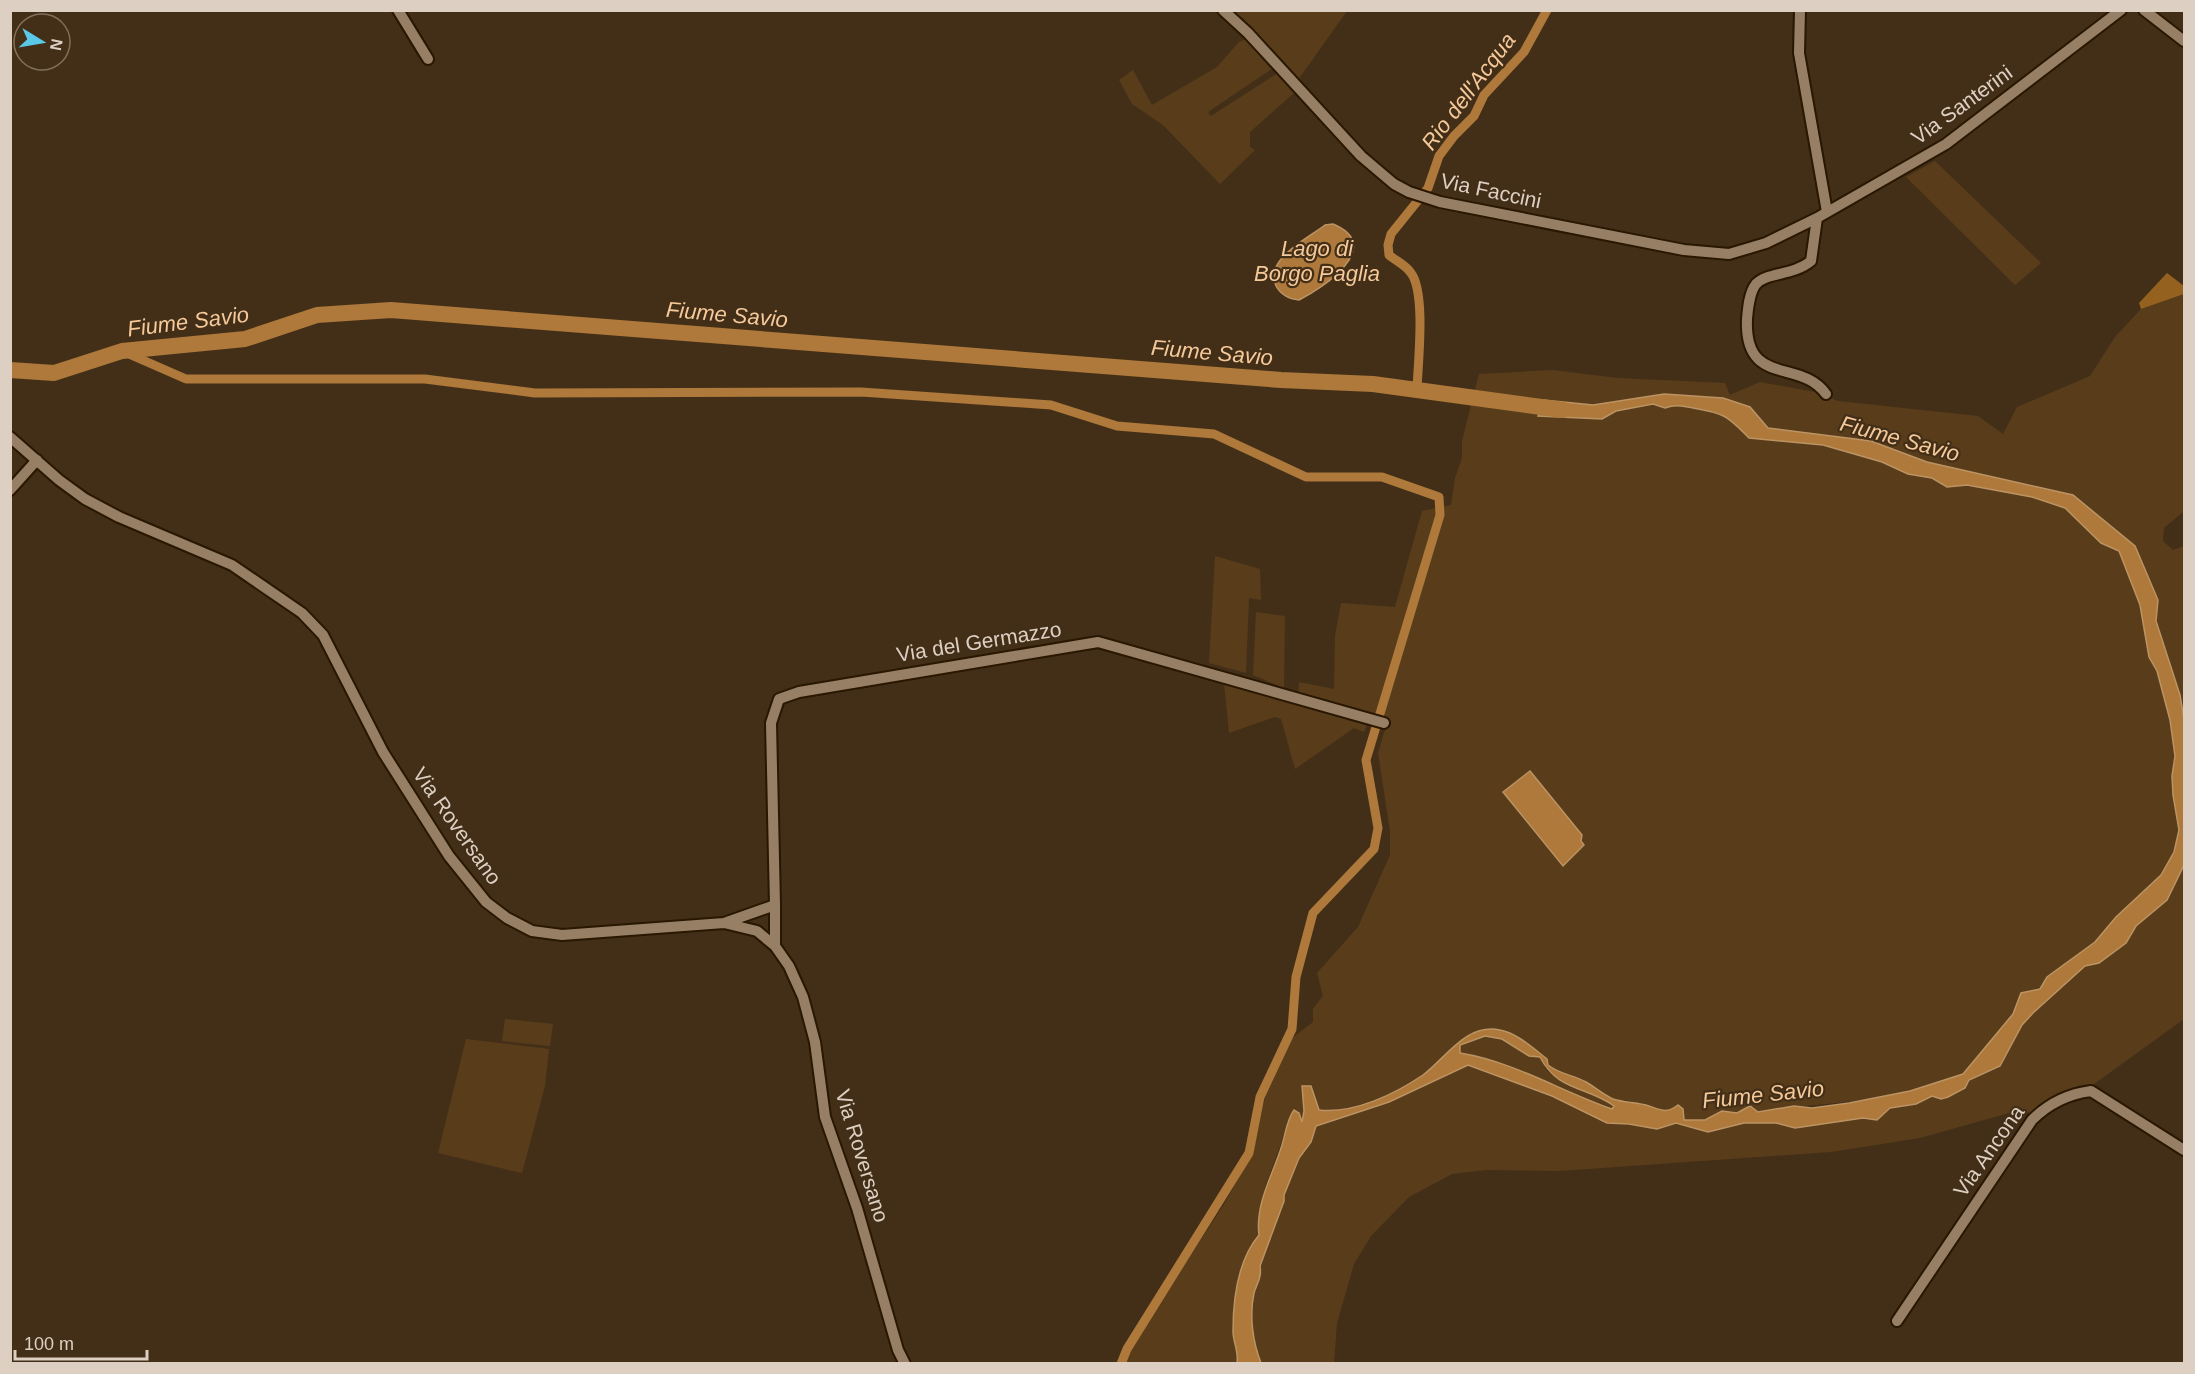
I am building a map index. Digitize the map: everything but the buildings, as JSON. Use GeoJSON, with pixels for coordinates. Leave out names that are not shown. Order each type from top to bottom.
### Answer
{"type":"FeatureCollection","features":[{"type":"Feature","properties":{"kind":"street"},"geometry":{"type":"LineString","coordinates":[[398,10],[428,60]]}},
{"type":"Feature","properties":{"kind":"street","name":"Via Faccini"},"geometry":{"type":"LineString","coordinates":[[1223,10],[1248,33],[1361,156],[1394,184],[1409,192],[1430,199],[1684,250],[1729,254],[1766,243],[1817,218]]}},
{"type":"Feature","properties":{"kind":"street"},"geometry":{"type":"LineString","coordinates":[[1800,10],[1799,53],[1827,212]]}},
{"type":"Feature","properties":{"kind":"street","name":"Via Santerini"},"geometry":{"type":"LineString","coordinates":[[1817,218],[1947,144],[2121,10]]}},
{"type":"Feature","properties":{"kind":"street"},"geometry":{"type":"LineString","coordinates":[[2145,10],[2184,41]]}},
{"type":"Feature","properties":{"kind":"street"},"geometry":{"type":"LineString","coordinates":[[1817,218],[1811,261],[1801,269],[1759,281],[1753,288],[1746,334],[1748,346],[1764,364],[1821,385],[1826,394]]}},
{"type":"Feature","properties":{"kind":"street","name":"Via Roversano"},"geometry":{"type":"LineString","coordinates":[[10,437],[86,499],[119,517],[232,565],[302,613],[323,635],[383,752],[449,856],[486,902],[507,918],[532,931],[562,935],[724,923],[757,932],[775,946],[789,966],[803,997],[816,1042],[825,1117],[857,1208],[898,1350],[905,1364]]}},
{"type":"Feature","properties":{"kind":"street"},"geometry":{"type":"LineString","coordinates":[[10,490],[37,460]]}},
{"type":"Feature","properties":{"kind":"street","name":"Via del Germazzo"},"geometry":{"type":"LineString","coordinates":[[775,946],[771,723],[778,699],[799,692],[1098,642],[1384,723]]}},
{"type":"Feature","properties":{"kind":"street"},"geometry":{"type":"LineString","coordinates":[[724,923],[775,905]]}},
{"type":"Feature","properties":{"kind":"street","name":"Via Ancona"},"geometry":{"type":"LineString","coordinates":[[1897,1321],[2032,1120],[2049,1105],[2076,1094],[2091,1091],[2184,1150]]}},
{"type":"Feature","properties":{"kind":"shaded area"},"geometry":{"type":"Polygon","coordinates":[[[1233,11],[1347,11],[1298,80],[1233,11]]]}},
{"type":"Feature","properties":{"kind":"shaded area"},"geometry":{"type":"Polygon","coordinates":[[[1246,39],[1273,68],[1208,112],[1211,116],[1278,73],[1295,92],[1250,132],[1250,147],[1255,150],[1220,184],[1163,125],[1132,104],[1119,80],[1133,70],[1152,105],[1217,67],[1239,42],[1246,39]]]}},
{"type":"Feature","properties":{"kind":"shaded area"},"geometry":{"type":"Polygon","coordinates":[[[1935,161],[2041,263],[2015,285],[1906,177],[1935,161]]]}},
{"type":"Feature","properties":{"kind":"shaded area"},"geometry":{"type":"Polygon","coordinates":[[[2167,273],[2184,286],[2184,294],[2141,309],[2139,303],[2167,273]]]}},
{"type":"Feature","properties":{"kind":"shaded area"},"geometry":{"type":"Polygon","coordinates":[[[2184,294],[2184,511],[2164,528],[2163,541],[2173,550],[2184,546],[2184,1019],[2079,1095],[2041,1114],[2016,1111],[1920,1138],[1831,1152],[1559,1171],[1486,1170],[1452,1174],[1409,1197],[1371,1236],[1354,1264],[1337,1323],[1334,1363],[1261,1363],[1252,1320],[1254,1293],[1260,1277],[1260,1266],[1284,1201],[1284,1195],[1299,1158],[1311,1142],[1316,1126],[1389,1102],[1468,1065],[1552,1096],[1607,1123],[1657,1129],[1676,1123],[1709,1132],[1744,1123],[1776,1123],[1795,1128],[1863,1118],[1877,1120],[1890,1108],[1916,1104],[1920,1088],[1860,1100],[1758,1112],[1750,1106],[1737,1113],[1721,1111],[1705,1120],[1683,1120],[1671,1110],[1658,1112],[1647,1105],[1616,1100],[1586,1082],[1556,1071],[1548,1065],[1547,1059],[1513,1034],[1488,1029],[1467,1036],[1432,1068],[1412,1082],[1387,1096],[1360,1106],[1319,1111],[1311,1086],[1302,1086],[1304,1111],[1301,1124],[1287,1121],[1260,1206],[1259,1235],[1246,1256],[1238,1280],[1233,1318],[1237,1363],[1123,1364],[1129,1349],[1223,1206],[1253,1153],[1266,1092],[1292,1038],[1313,1022],[1313,1009],[1323,996],[1317,973],[1358,927],[1390,855],[1390,831],[1378,753],[1388,720],[1372,713],[1364,732],[1354,728],[1295,769],[1281,719],[1275,717],[1229,733],[1224,683],[1298,700],[1299,682],[1334,689],[1335,636],[1341,603],[1395,607],[1422,511],[1451,505],[1455,478],[1462,458],[1462,441],[1479,374],[1552,370],[1618,378],[1725,383],[1730,395],[1760,382],[1815,392],[1838,401],[1978,416],[2003,434],[2017,407],[2090,376],[2115,337],[2141,309],[2184,294]]]}},
{"type":"Feature","properties":{"kind":"shaded area"},"geometry":{"type":"Polygon","coordinates":[[[1215,556],[1260,569],[1261,600],[1249,598],[1246,673],[1209,663],[1215,556]]]}},
{"type":"Feature","properties":{"kind":"shaded area"},"geometry":{"type":"Polygon","coordinates":[[[1256,612],[1285,616],[1284,688],[1253,675],[1256,612]]]}},
{"type":"Feature","properties":{"kind":"shaded area"},"geometry":{"type":"Polygon","coordinates":[[[505,1019],[553,1024],[550,1046],[502,1041],[505,1019]]]}},
{"type":"Feature","properties":{"kind":"shaded area"},"geometry":{"type":"Polygon","coordinates":[[[1485,1036],[1502,1039],[1529,1056],[1540,1057],[1547,1071],[1615,1106],[1612,1110],[1519,1069],[1480,1057],[1460,1054],[1459,1045],[1485,1036]]]}},
{"type":"Feature","properties":{"kind":"shaded area"},"geometry":{"type":"Polygon","coordinates":[[[466,1039],[549,1049],[545,1086],[522,1173],[438,1153],[466,1039]]]}},
{"type":"Feature","properties":{"kind":"water","name":"Lago di Borgo Paglia"},"geometry":{"type":"Polygon","coordinates":[[[1333,224],[1348,233],[1353,243],[1352,255],[1345,266],[1322,286],[1299,300],[1285,296],[1276,286],[1274,276],[1281,259],[1325,225],[1333,224]]]}},
{"type":"Feature","properties":{"kind":"water"},"geometry":{"type":"Polygon","coordinates":[[[1664,394],[1723,398],[1750,407],[1768,428],[1871,441],[1927,462],[2073,495],[2135,546],[2158,600],[2156,621],[2180,695],[2184,719],[2184,865],[2167,900],[2136,926],[2126,943],[2099,963],[2085,966],[2022,1025],[2000,1066],[1969,1080],[1965,1088],[1948,1097],[1941,1099],[1932,1096],[1916,1104],[1890,1108],[1877,1120],[1863,1118],[1795,1128],[1776,1123],[1744,1123],[1708,1132],[1676,1123],[1657,1129],[1607,1123],[1552,1096],[1468,1065],[1389,1102],[1316,1126],[1311,1142],[1299,1158],[1284,1195],[1284,1201],[1260,1266],[1260,1277],[1254,1293],[1252,1320],[1261,1363],[1237,1363],[1233,1331],[1238,1280],[1246,1256],[1259,1235],[1258,1223],[1262,1200],[1294,1110],[1299,1113],[1302,1122],[1304,1111],[1302,1086],[1311,1086],[1319,1110],[1360,1106],[1412,1082],[1432,1068],[1467,1036],[1488,1029],[1500,1030],[1519,1038],[1547,1059],[1548,1065],[1552,1068],[1586,1082],[1613,1099],[1664,1110],[1670,1110],[1678,1105],[1683,1109],[1684,1120],[1705,1120],[1722,1111],[1737,1113],[1750,1106],[1758,1112],[1794,1106],[1812,1108],[1910,1091],[1963,1074],[2013,1014],[2021,993],[2040,989],[2047,977],[2095,942],[2116,917],[2161,875],[2174,852],[2179,830],[2173,795],[2172,776],[2175,756],[2170,720],[2157,671],[2149,657],[2140,605],[2119,551],[2101,543],[2065,508],[2032,497],[1967,485],[1947,487],[1932,478],[1908,474],[1882,462],[1823,445],[1749,438],[1724,416],[1685,407],[1665,408],[1653,404],[1616,411],[1602,419],[1538,416],[1544,400],[1593,405],[1664,394]],[[1485,1036],[1460,1045],[1460,1053],[1500,1063],[1593,1102],[1612,1109],[1614,1106],[1564,1083],[1555,1077],[1540,1057],[1529,1056],[1502,1039],[1485,1036]]]}},
{"type":"Feature","properties":{"kind":"water"},"geometry":{"type":"Polygon","coordinates":[[[1530,771],[1582,835],[1581,841],[1584,845],[1563,866],[1503,792],[1530,771]]]}},
{"type":"Feature","properties":{"kind":"waterway","name":"Rio dell'Acqua"},"geometry":{"type":"LineString","coordinates":[[1417,389],[1420,312],[1416,283],[1404,265],[1389,255],[1388,245],[1391,234],[1428,188],[1439,156],[1454,136],[1474,116],[1484,95],[1524,52],[1547,10]]}},
{"type":"Feature","properties":{"kind":"waterway","name":"Fiume Savio"},"geometry":{"type":"LineString","coordinates":[[10,370],[54,373],[122,351],[245,339],[317,315],[391,310],[1281,380],[1373,384],[1563,410]]}},
{"type":"Feature","properties":{"kind":"waterway"},"geometry":{"type":"LineString","coordinates":[[122,351],[186,379],[425,379],[535,393],[861,392],[1051,405],[1117,426],[1214,434],[1306,477],[1382,477],[1439,497],[1440,515],[1366,760],[1378,828],[1374,849],[1313,913],[1296,977],[1292,1029],[1260,1097],[1249,1153],[1127,1349],[1121,1364]]}}]}
